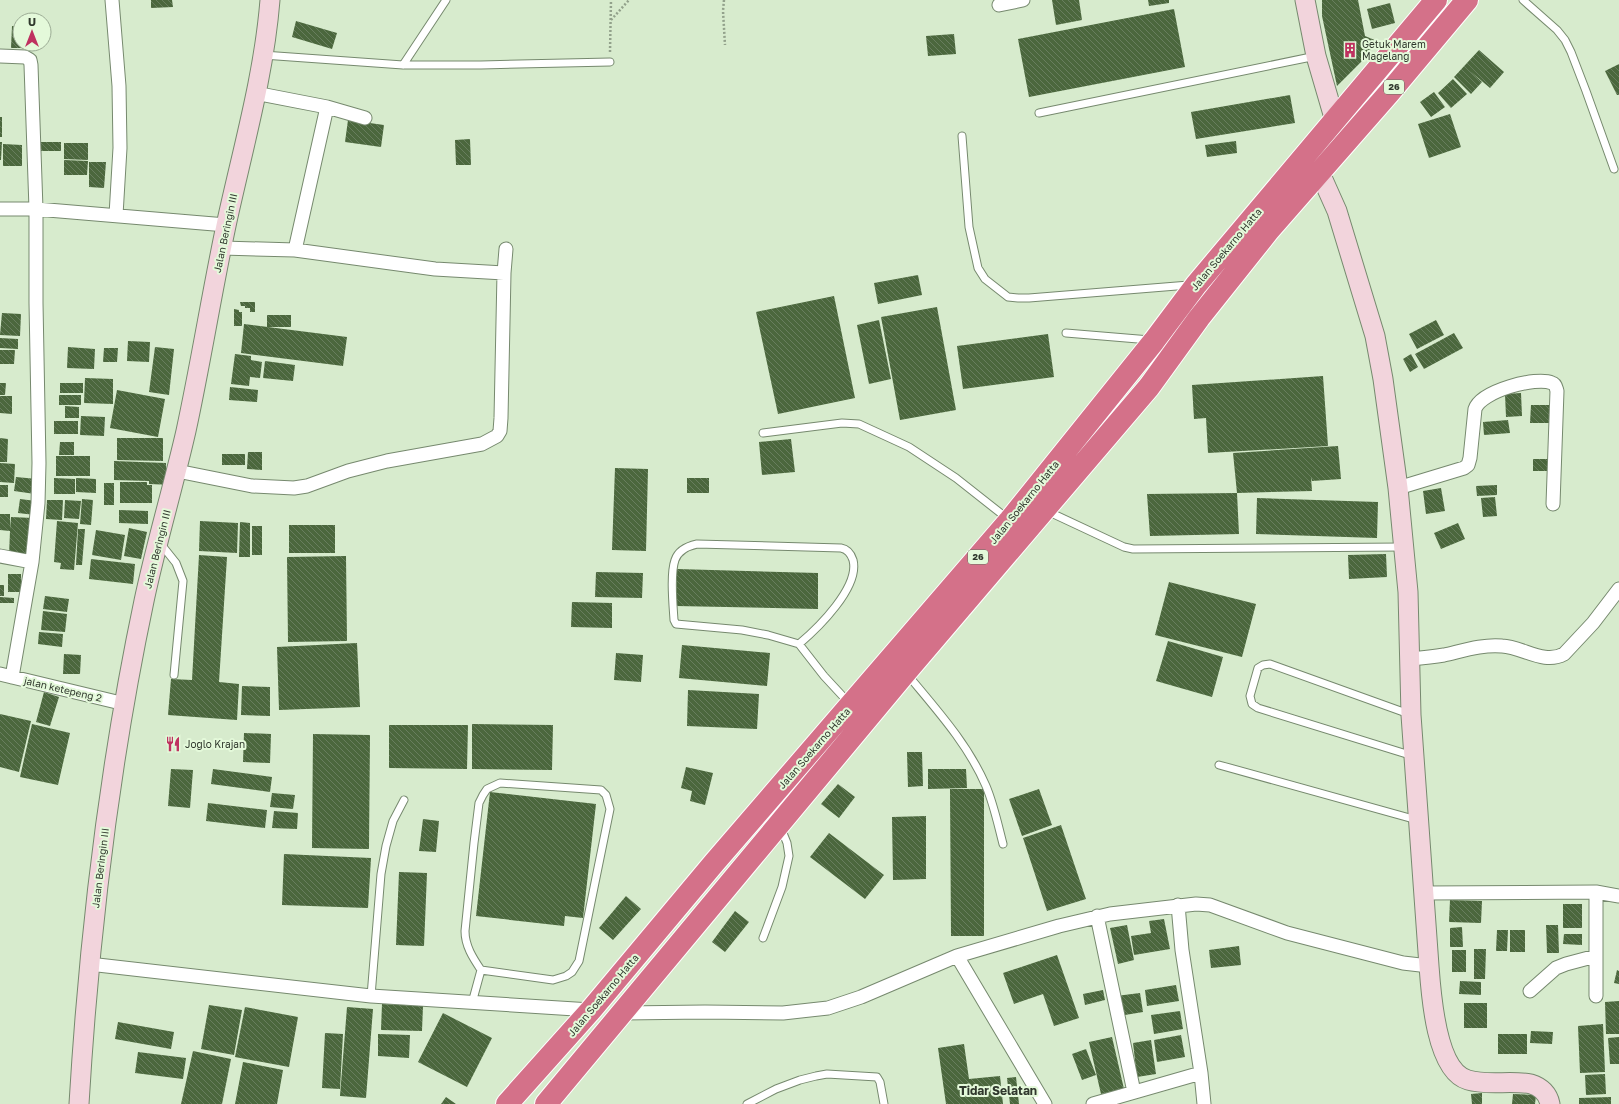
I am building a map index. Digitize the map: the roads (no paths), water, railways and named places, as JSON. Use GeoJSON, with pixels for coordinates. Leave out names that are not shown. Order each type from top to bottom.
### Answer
{"type":"FeatureCollection","features":[{"type":"Feature","properties":{"kind":"highway","name":"Jalan Soekarno Hatta"},"geometry":{"type":"LineString","coordinates":[[507,1104],[591,1010],[714,863],[1010,520],[1154,341],[1196,285],[1436,0]]}},
{"type":"Feature","properties":{"kind":"highway","name":"Jalan Soekarno Hatta"},"geometry":{"type":"LineString","coordinates":[[546,1104],[624,1013],[906,672],[1149,387],[1199,318],[1270,230],[1466,0]]}},
{"type":"Feature","properties":{"kind":"highway"},"geometry":{"type":"LineString","coordinates":[[1178,309],[1199,318]]}},
{"type":"Feature","properties":{"kind":"street"},"geometry":{"type":"LineString","coordinates":[[112,0],[119,86],[120,132],[116,215]]}},
{"type":"Feature","properties":{"kind":"street","name":"Jalan Beringin III"},"geometry":{"type":"LineString","coordinates":[[79,1104],[89,964],[113,773],[144,602],[177,471],[192,404],[226,225],[263,55],[270,0]]}},
{"type":"Feature","properties":{"kind":"street"},"geometry":{"type":"LineString","coordinates":[[999,5],[1024,0]]}},
{"type":"Feature","properties":{"kind":"street"},"geometry":{"type":"LineString","coordinates":[[1305,0],[1316,56],[1335,121]]}},
{"type":"Feature","properties":{"kind":"street"},"geometry":{"type":"LineString","coordinates":[[0,56],[25,57],[30,60],[32,74],[36,209],[36,311],[39,463],[38,503],[32,562],[6,676]]}},
{"type":"Feature","properties":{"kind":"street"},"geometry":{"type":"LineString","coordinates":[[255,93],[327,107],[365,118]]}},
{"type":"Feature","properties":{"kind":"street"},"geometry":{"type":"LineString","coordinates":[[295,250],[327,107]]}},
{"type":"Feature","properties":{"kind":"street"},"geometry":{"type":"LineString","coordinates":[[1320,173],[1336,211],[1375,336],[1383,379],[1398,488],[1408,592],[1414,756],[1425,894],[1427,966],[1441,1047],[1454,1070],[1463,1078],[1473,1081],[1531,1084],[1544,1092],[1550,1104]]}},
{"type":"Feature","properties":{"kind":"street"},"geometry":{"type":"LineString","coordinates":[[0,209],[36,209],[226,225]]}},
{"type":"Feature","properties":{"kind":"street"},"geometry":{"type":"LineString","coordinates":[[222,248],[295,250],[436,269],[504,273]]}},
{"type":"Feature","properties":{"kind":"street"},"geometry":{"type":"LineString","coordinates":[[177,471],[252,486],[294,488],[322,482],[348,471],[387,461],[482,444],[492,440],[500,431],[502,418],[504,273],[506,249]]}},
{"type":"Feature","properties":{"kind":"street"},"geometry":{"type":"LineString","coordinates":[[1398,488],[1464,468],[1468,465],[1475,409],[1477,404],[1483,398],[1514,385],[1539,382],[1552,383],[1556,386],[1557,391],[1553,504]]}},
{"type":"Feature","properties":{"kind":"street"},"geometry":{"type":"LineString","coordinates":[[0,556],[32,562]]}},
{"type":"Feature","properties":{"kind":"street"},"geometry":{"type":"LineString","coordinates":[[1410,659],[1434,657],[1494,646],[1514,648],[1543,658],[1559,657],[1564,654],[1593,623],[1619,589]]}},
{"type":"Feature","properties":{"kind":"street","name":"jalan ketepeng 2"},"geometry":{"type":"LineString","coordinates":[[6,676],[126,704]]}},
{"type":"Feature","properties":{"kind":"street"},"geometry":{"type":"LineString","coordinates":[[1425,894],[1596,892],[1619,896]]}},
{"type":"Feature","properties":{"kind":"street"},"geometry":{"type":"LineString","coordinates":[[1596,892],[1596,996]]}},
{"type":"Feature","properties":{"kind":"street"},"geometry":{"type":"LineString","coordinates":[[624,1013],[782,1013],[821,1009],[861,997],[957,956],[1059,926],[1097,916],[1178,905],[1210,905],[1287,933],[1403,963],[1427,966]]}},
{"type":"Feature","properties":{"kind":"street"},"geometry":{"type":"LineString","coordinates":[[1178,905],[1183,958],[1201,1073],[1204,1104]]}},
{"type":"Feature","properties":{"kind":"street"},"geometry":{"type":"LineString","coordinates":[[1097,916],[1134,1092]]}},
{"type":"Feature","properties":{"kind":"street"},"geometry":{"type":"LineString","coordinates":[[957,956],[1045,1104]]}},
{"type":"Feature","properties":{"kind":"street"},"geometry":{"type":"LineString","coordinates":[[1530,991],[1556,968],[1596,956]]}},
{"type":"Feature","properties":{"kind":"street"},"geometry":{"type":"LineString","coordinates":[[89,964],[371,996],[591,1010]]}},
{"type":"Feature","properties":{"kind":"street"},"geometry":{"type":"LineString","coordinates":[[1093,1104],[1201,1073]]}},
{"type":"Feature","properties":{"kind":"lane"},"geometry":{"type":"LineString","coordinates":[[403,65],[446,0]]}},
{"type":"Feature","properties":{"kind":"lane"},"geometry":{"type":"LineString","coordinates":[[1523,0],[1557,30],[1565,40],[1586,91],[1614,169]]}},
{"type":"Feature","properties":{"kind":"lane"},"geometry":{"type":"LineString","coordinates":[[263,55],[403,65],[481,66],[610,62]]}},
{"type":"Feature","properties":{"kind":"lane"},"geometry":{"type":"LineString","coordinates":[[1039,113],[1316,56]]}},
{"type":"Feature","properties":{"kind":"lane"},"geometry":{"type":"LineString","coordinates":[[962,136],[969,227],[975,261],[980,274],[1008,296],[1029,298],[1196,285]]}},
{"type":"Feature","properties":{"kind":"lane"},"geometry":{"type":"LineString","coordinates":[[1066,333],[1154,341]]}},
{"type":"Feature","properties":{"kind":"lane"},"geometry":{"type":"LineString","coordinates":[[763,433],[842,423],[859,424],[865,426],[909,447],[956,478],[1010,520]]}},
{"type":"Feature","properties":{"kind":"lane"},"geometry":{"type":"LineString","coordinates":[[1045,510],[1084,527],[1119,545],[1133,549],[1404,546]]}},
{"type":"Feature","properties":{"kind":"lane"},"geometry":{"type":"LineString","coordinates":[[158,542],[176,563],[183,580],[174,675]]}},
{"type":"Feature","properties":{"kind":"lane"},"geometry":{"type":"LineString","coordinates":[[799,644],[825,619],[850,584],[853,577],[854,564],[846,549],[697,544],[686,548],[677,556],[673,572],[674,620],[676,624],[742,630],[768,635],[799,644],[824,676],[851,705]]}},
{"type":"Feature","properties":{"kind":"lane"},"geometry":{"type":"LineString","coordinates":[[1412,715],[1270,664],[1263,664],[1258,668],[1250,696],[1252,704],[1258,708],[1414,756]]}},
{"type":"Feature","properties":{"kind":"lane"},"geometry":{"type":"LineString","coordinates":[[906,672],[942,716],[976,765],[991,800],[1003,844]]}},
{"type":"Feature","properties":{"kind":"lane"},"geometry":{"type":"LineString","coordinates":[[1219,765],[1418,820]]}},
{"type":"Feature","properties":{"kind":"lane"},"geometry":{"type":"LineString","coordinates":[[472,1003],[481,970],[470,952],[466,941],[465,931],[477,815],[482,795],[492,786],[500,783],[601,790],[606,795],[610,809],[579,961],[576,967],[566,976],[553,980],[481,970]]}},
{"type":"Feature","properties":{"kind":"lane"},"geometry":{"type":"LineString","coordinates":[[371,996],[381,874],[386,846],[393,821],[404,800]]}},
{"type":"Feature","properties":{"kind":"lane"},"geometry":{"type":"LineString","coordinates":[[763,938],[782,887],[789,856],[787,843],[779,824]]}},
{"type":"Feature","properties":{"kind":"lane"},"geometry":{"type":"LineString","coordinates":[[747,1104],[800,1080],[827,1074],[877,1077],[880,1082],[884,1104]]}},
{"type":"Feature","properties":{"kind":"place","name":"Getuk Marem Magelang"},"geometry":{"type":"Point","coordinates":[1350,50]}},
{"type":"Feature","properties":{"kind":"place","name":"Joglo Krajan"},"geometry":{"type":"Point","coordinates":[173,744]}},
{"type":"Feature","properties":{"kind":"district","name":"Tidar Selatan"},"geometry":{"type":"Point","coordinates":[998,1091]}}]}
